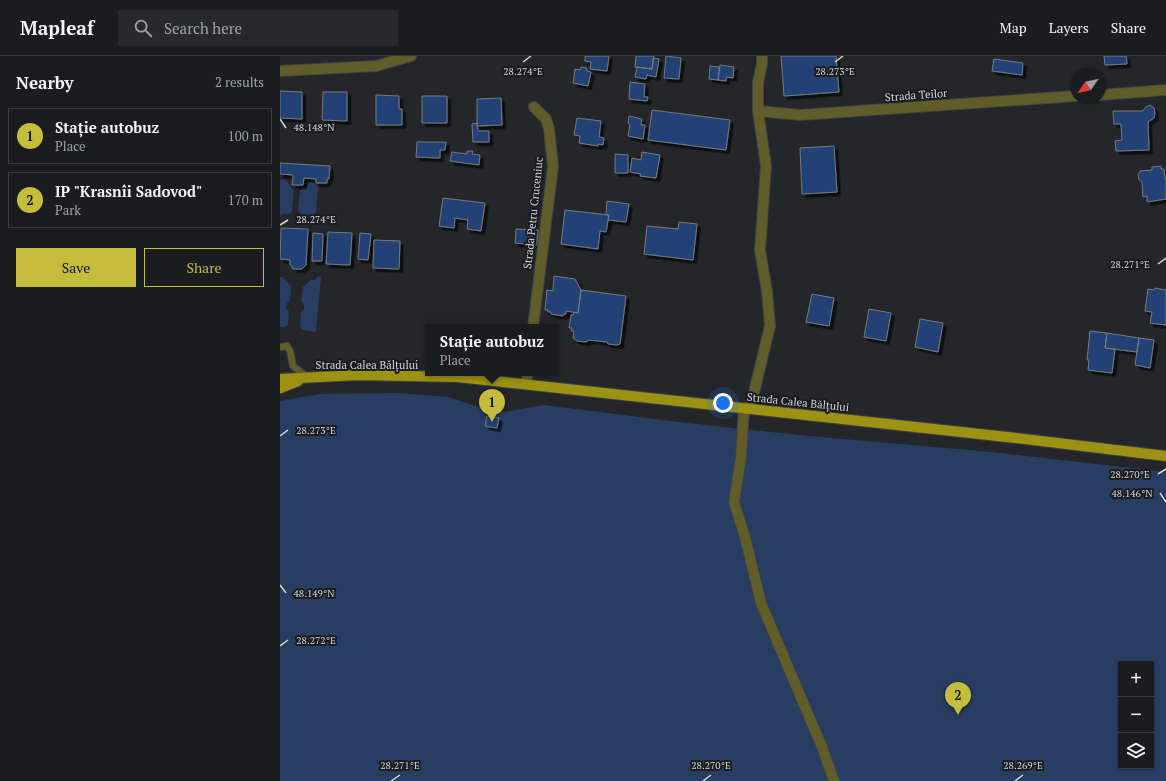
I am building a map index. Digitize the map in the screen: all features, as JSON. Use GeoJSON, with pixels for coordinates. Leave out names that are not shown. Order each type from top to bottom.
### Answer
{"type":"FeatureCollection","features":[{"type":"Feature","properties":{"kind":"main road","name":"Strada Calea Bălțului"},"geometry":{"type":"LineString","coordinates":[[280,379],[360,375],[458,377],[999,436],[1166,456]]}},
{"type":"Feature","properties":{"kind":"main road"},"geometry":{"type":"LineString","coordinates":[[280,388],[307,377]]}},
{"type":"Feature","properties":{"kind":"street"},"geometry":{"type":"LineString","coordinates":[[280,71],[376,66],[411,56]]}},
{"type":"Feature","properties":{"kind":"street"},"geometry":{"type":"LineString","coordinates":[[762,56],[762,64],[758,82],[758,111],[766,166],[760,250],[767,291],[770,326],[747,409],[734,502],[745,537],[761,603],[822,746],[834,781]]}},
{"type":"Feature","properties":{"kind":"street"},"geometry":{"type":"LineString","coordinates":[[1106,95],[1166,90]]}},
{"type":"Feature","properties":{"kind":"street","name":"Strada Teilor"},"geometry":{"type":"LineString","coordinates":[[758,111],[800,115],[1070,96]]}},
{"type":"Feature","properties":{"kind":"street","name":"Strada Petru Cruceniuc"},"geometry":{"type":"LineString","coordinates":[[532,324],[553,166],[549,129],[546,119],[534,107]]}},
{"type":"Feature","properties":{"kind":"street"},"geometry":{"type":"LineString","coordinates":[[526,384],[527,376]]}},
{"type":"Feature","properties":{"kind":"lane"},"geometry":{"type":"LineString","coordinates":[[280,347],[287,346],[290,351],[293,366],[307,377]]}},
{"type":"Feature","properties":{"kind":"shaded area"},"geometry":{"type":"Polygon","coordinates":[[[280,179],[286,180],[294,191],[292,212],[289,214],[284,213],[280,216],[280,179]]]}},
{"type":"Feature","properties":{"kind":"shaded area"},"geometry":{"type":"Polygon","coordinates":[[[310,182],[314,183],[318,187],[316,212],[312,216],[302,215],[298,210],[300,191],[310,182]]]}},
{"type":"Feature","properties":{"kind":"shaded area"},"geometry":{"type":"Polygon","coordinates":[[[318,276],[321,277],[316,332],[302,330],[300,327],[301,312],[304,310],[304,305],[301,300],[303,287],[311,280],[315,280],[318,276]]]}},
{"type":"Feature","properties":{"kind":"shaded area"},"geometry":{"type":"Polygon","coordinates":[[[280,277],[283,277],[291,286],[290,300],[287,303],[286,309],[289,311],[288,325],[285,327],[280,327],[280,277]]]}},
{"type":"Feature","properties":{"kind":"shaded area"},"geometry":{"type":"Polygon","coordinates":[[[398,393],[448,397],[482,408],[505,412],[544,405],[679,422],[809,436],[992,452],[1166,472],[1166,781],[280,781],[280,401],[320,394],[398,393]]]}},
{"type":"Feature","properties":{"kind":"building"},"geometry":{"type":"Polygon","coordinates":[[[585,56],[609,56],[607,71],[590,69],[591,62],[585,61],[585,56]]]}},
{"type":"Feature","properties":{"kind":"building"},"geometry":{"type":"Polygon","coordinates":[[[636,56],[654,56],[652,69],[635,67],[636,56]]]}},
{"type":"Feature","properties":{"kind":"building"},"geometry":{"type":"Polygon","coordinates":[[[666,56],[681,58],[679,79],[664,78],[666,56]]]}},
{"type":"Feature","properties":{"kind":"building"},"geometry":{"type":"Polygon","coordinates":[[[781,56],[836,56],[839,92],[784,96],[781,56]]]}},
{"type":"Feature","properties":{"kind":"building"},"geometry":{"type":"Polygon","coordinates":[[[1104,56],[1126,56],[1127,64],[1105,65],[1104,56]]]}},
{"type":"Feature","properties":{"kind":"building"},"geometry":{"type":"Polygon","coordinates":[[[653,58],[659,59],[656,77],[647,75],[646,79],[635,77],[637,67],[652,69],[653,58]]]}},
{"type":"Feature","properties":{"kind":"building"},"geometry":{"type":"Polygon","coordinates":[[[994,59],[1023,63],[1022,75],[992,71],[994,59]]]}},
{"type":"Feature","properties":{"kind":"building"},"geometry":{"type":"Polygon","coordinates":[[[720,65],[734,67],[733,78],[726,77],[726,81],[718,80],[720,65]]]}},
{"type":"Feature","properties":{"kind":"building"},"geometry":{"type":"Polygon","coordinates":[[[710,66],[719,67],[718,80],[709,79],[710,66]]]}},
{"type":"Feature","properties":{"kind":"building"},"geometry":{"type":"Polygon","coordinates":[[[581,67],[587,68],[587,71],[591,72],[588,86],[573,83],[575,69],[580,70],[581,67]]]}},
{"type":"Feature","properties":{"kind":"building"},"geometry":{"type":"Polygon","coordinates":[[[630,82],[645,84],[644,97],[648,97],[647,101],[629,99],[630,82]]]}},
{"type":"Feature","properties":{"kind":"building"},"geometry":{"type":"Polygon","coordinates":[[[280,91],[302,92],[302,119],[280,118],[280,91]]]}},
{"type":"Feature","properties":{"kind":"building"},"geometry":{"type":"Polygon","coordinates":[[[323,92],[347,92],[347,121],[322,120],[323,92]]]}},
{"type":"Feature","properties":{"kind":"building"},"geometry":{"type":"Polygon","coordinates":[[[376,95],[399,96],[399,109],[402,109],[402,125],[376,125],[376,95]]]}},
{"type":"Feature","properties":{"kind":"building"},"geometry":{"type":"Polygon","coordinates":[[[422,96],[447,96],[447,123],[422,123],[422,96]]]}},
{"type":"Feature","properties":{"kind":"building"},"geometry":{"type":"Polygon","coordinates":[[[501,98],[502,125],[477,126],[477,99],[501,98]]]}},
{"type":"Feature","properties":{"kind":"building"},"geometry":{"type":"Polygon","coordinates":[[[1150,105],[1154,108],[1155,113],[1154,118],[1148,122],[1149,150],[1116,151],[1115,141],[1122,140],[1121,124],[1114,124],[1113,111],[1143,111],[1150,105]]]}},
{"type":"Feature","properties":{"kind":"building"},"geometry":{"type":"Polygon","coordinates":[[[652,110],[730,120],[726,150],[648,140],[652,110]]]}},
{"type":"Feature","properties":{"kind":"building"},"geometry":{"type":"Polygon","coordinates":[[[629,116],[642,119],[641,125],[645,125],[643,139],[628,136],[630,125],[628,123],[629,116]]]}},
{"type":"Feature","properties":{"kind":"building"},"geometry":{"type":"Polygon","coordinates":[[[577,118],[601,121],[599,137],[604,138],[603,145],[598,144],[598,146],[579,143],[580,136],[574,135],[577,118]]]}},
{"type":"Feature","properties":{"kind":"building"},"geometry":{"type":"Polygon","coordinates":[[[477,123],[478,131],[489,131],[489,142],[473,142],[472,124],[477,123]]]}},
{"type":"Feature","properties":{"kind":"building"},"geometry":{"type":"Polygon","coordinates":[[[417,142],[446,142],[445,150],[440,150],[440,158],[416,157],[417,142]]]}},
{"type":"Feature","properties":{"kind":"building"},"geometry":{"type":"Polygon","coordinates":[[[834,146],[837,192],[802,194],[800,148],[834,146]]]}},
{"type":"Feature","properties":{"kind":"building"},"geometry":{"type":"Polygon","coordinates":[[[467,151],[473,151],[472,154],[480,155],[479,165],[450,161],[452,152],[467,154],[467,151]]]}},
{"type":"Feature","properties":{"kind":"building"},"geometry":{"type":"Polygon","coordinates":[[[642,152],[660,155],[656,178],[640,176],[641,174],[630,172],[632,158],[641,160],[642,152]]]}},
{"type":"Feature","properties":{"kind":"building"},"geometry":{"type":"Polygon","coordinates":[[[615,154],[628,155],[628,173],[615,173],[615,154]]]}},
{"type":"Feature","properties":{"kind":"building"},"geometry":{"type":"Polygon","coordinates":[[[280,163],[330,166],[329,179],[327,179],[327,183],[316,183],[316,179],[304,178],[303,185],[292,185],[293,175],[280,174],[280,163]]]}},
{"type":"Feature","properties":{"kind":"building"},"geometry":{"type":"Polygon","coordinates":[[[1161,166],[1161,169],[1164,169],[1166,199],[1147,202],[1147,196],[1143,197],[1142,182],[1139,180],[1138,175],[1140,171],[1152,170],[1152,167],[1161,166]]]}},
{"type":"Feature","properties":{"kind":"building"},"geometry":{"type":"Polygon","coordinates":[[[443,198],[485,203],[481,231],[467,229],[468,220],[455,218],[454,228],[439,226],[443,198]]]}},
{"type":"Feature","properties":{"kind":"building"},"geometry":{"type":"Polygon","coordinates":[[[607,201],[629,204],[626,222],[608,220],[609,215],[606,215],[607,201]]]}},
{"type":"Feature","properties":{"kind":"building"},"geometry":{"type":"Polygon","coordinates":[[[565,210],[609,215],[606,232],[600,231],[598,249],[561,244],[565,210]]]}},
{"type":"Feature","properties":{"kind":"building"},"geometry":{"type":"Polygon","coordinates":[[[679,222],[697,224],[693,260],[644,254],[647,226],[678,229],[679,222]]]}},
{"type":"Feature","properties":{"kind":"building"},"geometry":{"type":"Polygon","coordinates":[[[281,228],[308,229],[306,265],[302,269],[293,269],[290,264],[290,260],[280,259],[281,228]]]}},
{"type":"Feature","properties":{"kind":"building"},"geometry":{"type":"Polygon","coordinates":[[[516,229],[538,230],[537,245],[515,243],[516,229]]]}},
{"type":"Feature","properties":{"kind":"building"},"geometry":{"type":"Polygon","coordinates":[[[328,232],[352,233],[350,265],[326,264],[328,232]]]}},
{"type":"Feature","properties":{"kind":"building"},"geometry":{"type":"Polygon","coordinates":[[[313,233],[323,234],[322,261],[312,261],[313,233]]]}},
{"type":"Feature","properties":{"kind":"building"},"geometry":{"type":"Polygon","coordinates":[[[360,233],[371,234],[368,260],[358,259],[360,233]]]}},
{"type":"Feature","properties":{"kind":"building"},"geometry":{"type":"Polygon","coordinates":[[[374,240],[400,241],[399,269],[373,268],[374,240]]]}},
{"type":"Feature","properties":{"kind":"building"},"geometry":{"type":"Polygon","coordinates":[[[554,276],[575,279],[581,290],[578,313],[566,311],[566,314],[563,316],[551,314],[548,310],[545,310],[547,290],[553,291],[554,276]]]}},
{"type":"Feature","properties":{"kind":"building"},"geometry":{"type":"Polygon","coordinates":[[[1155,288],[1166,290],[1166,325],[1150,323],[1152,312],[1145,311],[1148,289],[1154,290],[1155,288]]]}},
{"type":"Feature","properties":{"kind":"building"},"geometry":{"type":"Polygon","coordinates":[[[581,290],[626,296],[620,344],[608,344],[607,342],[589,340],[586,342],[577,341],[573,338],[574,331],[571,331],[572,328],[569,328],[571,315],[573,315],[574,312],[578,313],[581,290]]]}},
{"type":"Feature","properties":{"kind":"building"},"geometry":{"type":"Polygon","coordinates":[[[812,294],[834,298],[829,326],[806,322],[812,294]]]}},
{"type":"Feature","properties":{"kind":"building"},"geometry":{"type":"Polygon","coordinates":[[[869,309],[891,313],[886,341],[864,337],[869,309]]]}},
{"type":"Feature","properties":{"kind":"building"},"geometry":{"type":"Polygon","coordinates":[[[920,319],[943,323],[938,352],[915,347],[920,319]]]}},
{"type":"Feature","properties":{"kind":"building"},"geometry":{"type":"Polygon","coordinates":[[[1090,331],[1107,333],[1105,348],[1115,349],[1112,373],[1088,370],[1089,360],[1087,360],[1090,331]]]}},
{"type":"Feature","properties":{"kind":"building"},"geometry":{"type":"Polygon","coordinates":[[[1107,333],[1139,338],[1137,352],[1105,348],[1107,333]]]}},
{"type":"Feature","properties":{"kind":"building"},"geometry":{"type":"Polygon","coordinates":[[[1139,338],[1154,340],[1150,368],[1135,365],[1139,338]]]}},
{"type":"Feature","properties":{"kind":"building"},"geometry":{"type":"Polygon","coordinates":[[[487,416],[499,418],[497,428],[485,426],[487,416]]]}},
{"type":"Feature","properties":{"kind":"place","name":"Stație autobuz"},"geometry":{"type":"Point","coordinates":[492,422]}},
{"type":"Feature","properties":{"kind":"place","name":"IP \"Krasnîi Sadovod\""},"geometry":{"type":"Point","coordinates":[958,715]}}]}
